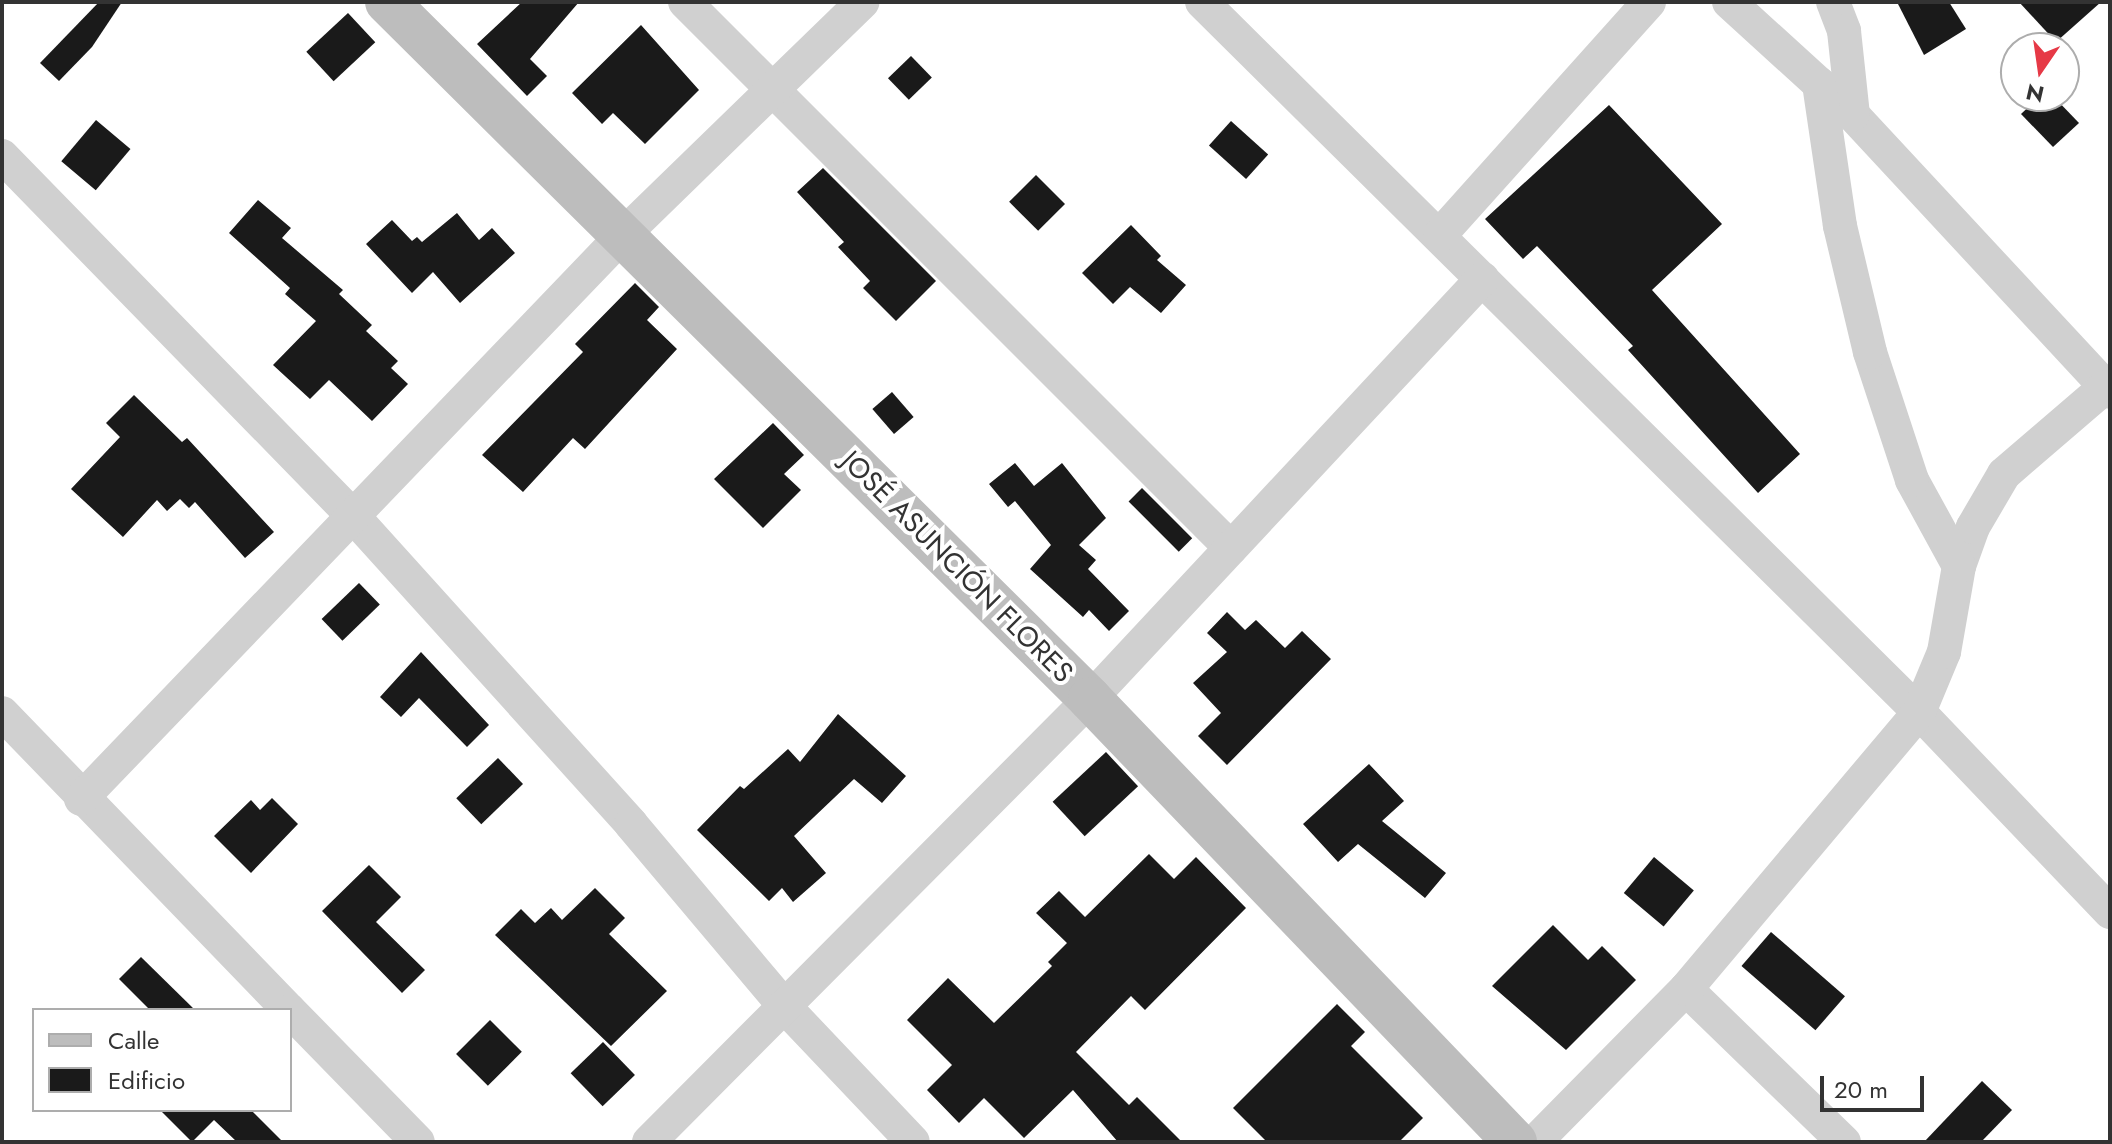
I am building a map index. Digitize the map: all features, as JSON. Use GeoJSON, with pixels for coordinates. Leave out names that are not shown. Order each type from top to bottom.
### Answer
{"type":"FeatureCollection","features":[{"type":"Feature","properties":{"kind":"street","name":"JOSÉ ASUNCIÓN FLORES"},"geometry":{"type":"LineString","coordinates":[[387,2],[1090,699],[1515,1142]]}},
{"type":"Feature","properties":{"kind":"street"},"geometry":{"type":"LineString","coordinates":[[685,2],[772,93],[1231,548]]}},
{"type":"Feature","properties":{"kind":"street"},"geometry":{"type":"LineString","coordinates":[[81,799],[623,235],[863,2]]}},
{"type":"Feature","properties":{"kind":"street"},"geometry":{"type":"LineString","coordinates":[[1202,2],[1919,712],[2110,912]]}},
{"type":"Feature","properties":{"kind":"street"},"geometry":{"type":"LineString","coordinates":[[1440,235],[1649,2]]}},
{"type":"Feature","properties":{"kind":"street"},"geometry":{"type":"LineString","coordinates":[[1535,1142],[1686,989],[1919,712],[1944,652],[1959,566],[1973,527],[2004,474],[2107,390],[1853,115],[1729,2]]}},
{"type":"Feature","properties":{"kind":"street"},"geometry":{"type":"LineString","coordinates":[[1833,2],[1844,31],[1853,115]]}},
{"type":"Feature","properties":{"kind":"street"},"geometry":{"type":"LineString","coordinates":[[1819,84],[1840,226],[1870,352],[1912,480],[1959,566]]}},
{"type":"Feature","properties":{"kind":"street"},"geometry":{"type":"LineString","coordinates":[[2,156],[353,516],[631,824],[784,1006],[913,1142]]}},
{"type":"Feature","properties":{"kind":"street"},"geometry":{"type":"LineString","coordinates":[[649,1142],[1090,699],[1482,279]]}},
{"type":"Feature","properties":{"kind":"street"},"geometry":{"type":"LineString","coordinates":[[2,713],[81,799],[286,1008]]}},
{"type":"Feature","properties":{"kind":"street"},"geometry":{"type":"LineString","coordinates":[[1686,989],[1844,1142]]}},
{"type":"Feature","properties":{"kind":"street"},"geometry":{"type":"LineString","coordinates":[[292,1014],[418,1142]]}},
{"type":"Feature","properties":{"kind":"building"},"geometry":{"type":"Polygon","coordinates":[[[99,2],[122,2],[92,47],[59,81],[40,63],[99,2]]]}},
{"type":"Feature","properties":{"kind":"building"},"geometry":{"type":"Polygon","coordinates":[[[522,2],[579,2],[530,59],[547,76],[527,96],[477,44],[522,2]]]}},
{"type":"Feature","properties":{"kind":"building"},"geometry":{"type":"Polygon","coordinates":[[[1897,2],[1949,2],[1966,29],[1924,55],[1897,2]]]}},
{"type":"Feature","properties":{"kind":"building"},"geometry":{"type":"Polygon","coordinates":[[[2019,2],[2101,2],[2067,32],[2047,32],[2019,2]]]}},
{"type":"Feature","properties":{"kind":"building"},"geometry":{"type":"Polygon","coordinates":[[[348,13],[375,42],[334,81],[306,52],[348,13]]]}},
{"type":"Feature","properties":{"kind":"building"},"geometry":{"type":"Polygon","coordinates":[[[641,25],[699,90],[645,144],[613,113],[602,124],[572,93],[641,25]]]}},
{"type":"Feature","properties":{"kind":"building"},"geometry":{"type":"Polygon","coordinates":[[[911,56],[932,78],[909,100],[888,78],[911,56]]]}},
{"type":"Feature","properties":{"kind":"building"},"geometry":{"type":"Polygon","coordinates":[[[1609,105],[1722,224],[1652,290],[1800,454],[1758,493],[1628,350],[1633,346],[1537,246],[1523,259],[1485,219],[1609,105]]]}},
{"type":"Feature","properties":{"kind":"building"},"geometry":{"type":"Polygon","coordinates":[[[2068,112],[2079,123],[2053,147],[2021,114],[2068,112]]]}},
{"type":"Feature","properties":{"kind":"building"},"geometry":{"type":"Polygon","coordinates":[[[96,120],[130,149],[96,190],[61,161],[96,120]]]}},
{"type":"Feature","properties":{"kind":"building"},"geometry":{"type":"Polygon","coordinates":[[[1231,121],[1268,154],[1246,179],[1209,146],[1231,121]]]}},
{"type":"Feature","properties":{"kind":"building"},"geometry":{"type":"Polygon","coordinates":[[[823,168],[936,281],[896,321],[863,288],[870,281],[838,247],[844,242],[797,192],[823,168]]]}},
{"type":"Feature","properties":{"kind":"building"},"geometry":{"type":"Polygon","coordinates":[[[1036,175],[1065,204],[1038,231],[1009,202],[1036,175]]]}},
{"type":"Feature","properties":{"kind":"building"},"geometry":{"type":"Polygon","coordinates":[[[258,200],[291,228],[282,238],[343,290],[339,294],[372,325],[366,331],[398,361],[391,368],[408,384],[372,421],[329,380],[310,399],[273,365],[316,321],[285,294],[290,288],[229,233],[258,200]]]}},
{"type":"Feature","properties":{"kind":"building"},"geometry":{"type":"Polygon","coordinates":[[[457,213],[479,240],[492,228],[515,253],[460,303],[433,272],[412,293],[366,244],[392,220],[412,241],[417,237],[422,242],[457,213]]]}},
{"type":"Feature","properties":{"kind":"building"},"geometry":{"type":"Polygon","coordinates":[[[1131,225],[1161,256],[1157,260],[1186,285],[1161,313],[1130,287],[1113,304],[1082,273],[1131,225]]]}},
{"type":"Feature","properties":{"kind":"building"},"geometry":{"type":"Polygon","coordinates":[[[635,283],[659,307],[647,320],[677,349],[585,449],[573,438],[523,492],[482,455],[583,352],[575,344],[635,283]]]}},
{"type":"Feature","properties":{"kind":"building"},"geometry":{"type":"Polygon","coordinates":[[[892,392],[914,417],[894,434],[872,409],[892,392]]]}},
{"type":"Feature","properties":{"kind":"building"},"geometry":{"type":"Polygon","coordinates":[[[134,395],[182,442],[187,438],[274,532],[245,558],[195,502],[189,508],[180,499],[167,511],[157,500],[123,537],[71,489],[120,437],[106,423],[134,395]]]}},
{"type":"Feature","properties":{"kind":"building"},"geometry":{"type":"Polygon","coordinates":[[[773,423],[804,455],[784,474],[801,490],[763,528],[714,479],[773,423]]]}},
{"type":"Feature","properties":{"kind":"building"},"geometry":{"type":"Polygon","coordinates":[[[1015,463],[1034,486],[1062,463],[1106,518],[1079,545],[1096,560],[1088,569],[1129,611],[1109,631],[1089,610],[1083,617],[1030,569],[1051,545],[1015,501],[1008,507],[989,484],[1015,463]]]}},
{"type":"Feature","properties":{"kind":"building"},"geometry":{"type":"Polygon","coordinates":[[[1142,488],[1192,538],[1179,552],[1129,501],[1142,488]]]}},
{"type":"Feature","properties":{"kind":"building"},"geometry":{"type":"Polygon","coordinates":[[[359,583],[380,605],[342,641],[322,619],[359,583]]]}},
{"type":"Feature","properties":{"kind":"building"},"geometry":{"type":"Polygon","coordinates":[[[1227,612],[1245,630],[1256,620],[1285,648],[1302,631],[1331,659],[1227,765],[1198,736],[1221,713],[1193,683],[1227,652],[1207,633],[1227,612]]]}},
{"type":"Feature","properties":{"kind":"building"},"geometry":{"type":"Polygon","coordinates":[[[421,652],[489,725],[467,747],[419,698],[401,717],[380,697],[421,652]]]}},
{"type":"Feature","properties":{"kind":"building"},"geometry":{"type":"Polygon","coordinates":[[[838,714],[906,776],[882,803],[854,779],[794,836],[826,873],[793,902],[782,888],[769,901],[697,830],[740,786],[744,789],[788,749],[800,762],[838,714]]]}},
{"type":"Feature","properties":{"kind":"building"},"geometry":{"type":"Polygon","coordinates":[[[1106,752],[1138,786],[1085,836],[1053,802],[1106,752]]]}},
{"type":"Feature","properties":{"kind":"building"},"geometry":{"type":"Polygon","coordinates":[[[498,758],[523,784],[481,824],[456,798],[498,758]]]}},
{"type":"Feature","properties":{"kind":"building"},"geometry":{"type":"Polygon","coordinates":[[[1369,764],[1404,801],[1382,821],[1446,873],[1425,898],[1358,844],[1338,862],[1303,824],[1369,764]]]}},
{"type":"Feature","properties":{"kind":"building"},"geometry":{"type":"Polygon","coordinates":[[[272,798],[298,824],[251,873],[214,836],[251,800],[260,810],[272,798]]]}},
{"type":"Feature","properties":{"kind":"building"},"geometry":{"type":"Polygon","coordinates":[[[1149,854],[1174,879],[1196,857],[1246,908],[1145,1010],[1131,996],[1076,1052],[1129,1105],[1137,1097],[1182,1142],[1118,1142],[1073,1090],[1024,1138],[984,1098],[959,1123],[927,1090],[952,1065],[907,1020],[948,978],[994,1023],[1052,966],[1048,962],[1067,943],[1036,913],[1059,891],[1085,917],[1149,854]]]}},
{"type":"Feature","properties":{"kind":"building"},"geometry":{"type":"Polygon","coordinates":[[[1654,857],[1694,890],[1664,926],[1624,893],[1654,857]]]}},
{"type":"Feature","properties":{"kind":"building"},"geometry":{"type":"Polygon","coordinates":[[[369,865],[401,897],[376,922],[425,970],[402,993],[322,911],[369,865]]]}},
{"type":"Feature","properties":{"kind":"building"},"geometry":{"type":"Polygon","coordinates":[[[595,888],[625,918],[609,934],[667,991],[611,1046],[495,935],[521,909],[535,923],[551,908],[562,920],[595,888]]]}},
{"type":"Feature","properties":{"kind":"building"},"geometry":{"type":"Polygon","coordinates":[[[1553,925],[1588,960],[1602,946],[1636,980],[1566,1050],[1492,986],[1553,925]]]}},
{"type":"Feature","properties":{"kind":"building"},"geometry":{"type":"Polygon","coordinates":[[[1771,932],[1845,996],[1815,1030],[1741,966],[1771,932]]]}},
{"type":"Feature","properties":{"kind":"building"},"geometry":{"type":"Polygon","coordinates":[[[141,957],[193,1008],[148,1008],[119,979],[141,957]]]}},
{"type":"Feature","properties":{"kind":"building"},"geometry":{"type":"Polygon","coordinates":[[[1337,1004],[1365,1032],[1351,1046],[1423,1118],[1399,1142],[1267,1142],[1233,1108],[1337,1004]]]}},
{"type":"Feature","properties":{"kind":"building"},"geometry":{"type":"Polygon","coordinates":[[[490,1020],[522,1052],[488,1086],[456,1054],[490,1020]]]}},
{"type":"Feature","properties":{"kind":"building"},"geometry":{"type":"Polygon","coordinates":[[[603,1042],[635,1075],[603,1106],[571,1073],[603,1042]]]}},
{"type":"Feature","properties":{"kind":"building"},"geometry":{"type":"Polygon","coordinates":[[[1982,1081],[2012,1110],[1981,1142],[1924,1142],[1982,1081]]]}},
{"type":"Feature","properties":{"kind":"building"},"geometry":{"type":"Polygon","coordinates":[[[162,1112],[253,1112],[283,1142],[237,1142],[214,1120],[192,1142],[162,1112]]]}}]}
